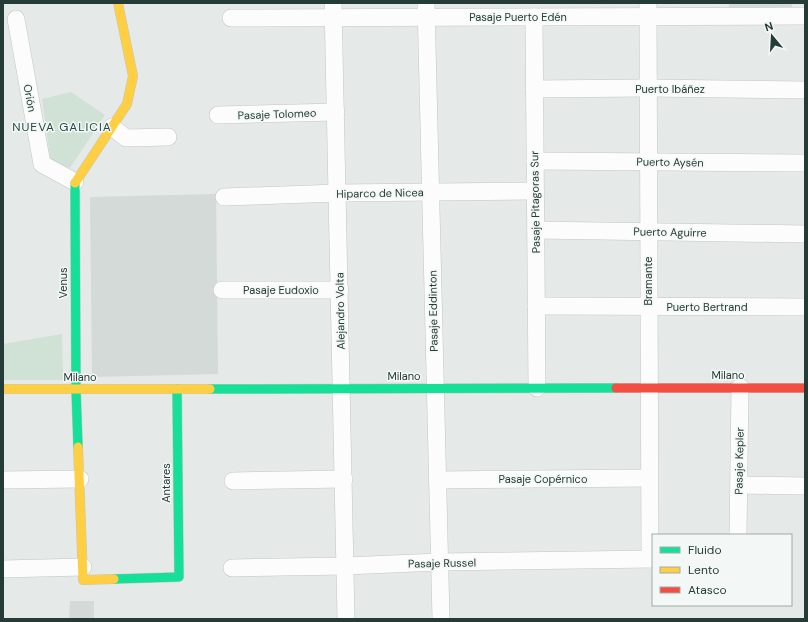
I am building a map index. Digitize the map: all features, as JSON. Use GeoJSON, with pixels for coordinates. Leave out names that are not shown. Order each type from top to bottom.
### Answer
{"type":"FeatureCollection","features":[{"type":"Feature","properties":{"kind":"street"},"geometry":{"type":"LineString","coordinates":[[75,182],[127,104],[133,76],[118,3]]}},
{"type":"Feature","properties":{"kind":"street","name":"Pasaje Puerto Edén"},"geometry":{"type":"LineString","coordinates":[[231,18],[333,10],[426,10],[534,17],[648,10],[805,16]]}},
{"type":"Feature","properties":{"kind":"street","name":"Alejandro Volta"},"geometry":{"type":"LineString","coordinates":[[333,10],[346,619]]}},
{"type":"Feature","properties":{"kind":"street","name":"Pasaje Eddinton"},"geometry":{"type":"LineString","coordinates":[[426,10],[441,619]]}},
{"type":"Feature","properties":{"kind":"street","name":"Bramante"},"geometry":{"type":"LineString","coordinates":[[648,10],[649,478],[651,559]]}},
{"type":"Feature","properties":{"kind":"street","name":"Pasaje Pitagoras Sur"},"geometry":{"type":"LineString","coordinates":[[534,17],[536,388]]}},
{"type":"Feature","properties":{"kind":"street","name":"Orión"},"geometry":{"type":"LineString","coordinates":[[16,19],[42,164],[75,182]]}},
{"type":"Feature","properties":{"kind":"street","name":"Puerto Ibáñez"},"geometry":{"type":"LineString","coordinates":[[534,90],[648,88],[805,90]]}},
{"type":"Feature","properties":{"kind":"street","name":"Pasaje Tolomeo"},"geometry":{"type":"LineString","coordinates":[[218,115],[336,112]]}},
{"type":"Feature","properties":{"kind":"street"},"geometry":{"type":"LineString","coordinates":[[112,126],[126,138],[168,137]]}},
{"type":"Feature","properties":{"kind":"street","name":"Puerto Aysén"},"geometry":{"type":"LineString","coordinates":[[535,161],[805,163]]}},
{"type":"Feature","properties":{"kind":"street","name":"Venus"},"geometry":{"type":"LineString","coordinates":[[75,182],[76,389],[83,573]]}},
{"type":"Feature","properties":{"kind":"street","name":"Hiparco de Nicea"},"geometry":{"type":"LineString","coordinates":[[224,197],[535,191]]}},
{"type":"Feature","properties":{"kind":"street","name":"Puerto Aguirre"},"geometry":{"type":"LineString","coordinates":[[536,230],[805,234]]}},
{"type":"Feature","properties":{"kind":"street","name":"Pasaje Eudoxio"},"geometry":{"type":"LineString","coordinates":[[222,290],[340,290]]}},
{"type":"Feature","properties":{"kind":"street","name":"Puerto Bertrand"},"geometry":{"type":"LineString","coordinates":[[536,306],[649,308],[805,307]]}},
{"type":"Feature","properties":{"kind":"street","name":"Pasaje Kepler"},"geometry":{"type":"LineString","coordinates":[[738,534],[740,387]]}},
{"type":"Feature","properties":{"kind":"street","name":"Antares"},"geometry":{"type":"LineString","coordinates":[[83,573],[179,577],[177,388]]}},
{"type":"Feature","properties":{"kind":"street","name":"Milano"},"geometry":{"type":"LineString","coordinates":[[3,389],[805,388]]}},
{"type":"Feature","properties":{"kind":"street","name":"Pasaje Copérnico"},"geometry":{"type":"LineString","coordinates":[[437,480],[649,478]]}},
{"type":"Feature","properties":{"kind":"street"},"geometry":{"type":"LineString","coordinates":[[3,480],[80,479]]}},
{"type":"Feature","properties":{"kind":"street"},"geometry":{"type":"LineString","coordinates":[[233,481],[344,479]]}},
{"type":"Feature","properties":{"kind":"street"},"geometry":{"type":"LineString","coordinates":[[739,485],[805,486]]}},
{"type":"Feature","properties":{"kind":"street","name":"Pasaje Russel"},"geometry":{"type":"LineString","coordinates":[[232,568],[345,566],[439,562],[651,559]]}},
{"type":"Feature","properties":{"kind":"street"},"geometry":{"type":"LineString","coordinates":[[3,569],[83,573]]}},
{"type":"Feature","properties":{"kind":"shaded area"},"geometry":{"type":"Polygon","coordinates":[[[729,3],[792,3],[792,10],[729,8],[729,3]]]}},
{"type":"Feature","properties":{"kind":"shaded area"},"geometry":{"type":"Polygon","coordinates":[[[216,194],[218,374],[92,377],[90,197],[216,194]]]}},
{"type":"Feature","properties":{"kind":"shaded area"},"geometry":{"type":"Polygon","coordinates":[[[70,601],[94,601],[94,619],[69,619],[70,601]]]}},
{"type":"Feature","properties":{"kind":"green space"},"geometry":{"type":"Polygon","coordinates":[[[71,92],[105,115],[70,168],[51,162],[42,99],[71,92]]]}},
{"type":"Feature","properties":{"kind":"green space"},"geometry":{"type":"Polygon","coordinates":[[[62,334],[63,380],[3,380],[3,344],[62,334]]]}},
{"type":"Feature","properties":{"kind":"traffic: fast"},"geometry":{"type":"LineString","coordinates":[[75,183],[76,389],[78,447]]}},
{"type":"Feature","properties":{"kind":"traffic: fast"},"geometry":{"type":"LineString","coordinates":[[210,389],[616,388]]}},
{"type":"Feature","properties":{"kind":"traffic: fast"},"geometry":{"type":"LineString","coordinates":[[114,579],[179,577],[177,389]]}},
{"type":"Feature","properties":{"kind":"traffic: slow"},"geometry":{"type":"LineString","coordinates":[[75,183],[127,104],[133,76],[118,3]]}},
{"type":"Feature","properties":{"kind":"traffic: slow"},"geometry":{"type":"LineString","coordinates":[[3,389],[210,389]]}},
{"type":"Feature","properties":{"kind":"traffic: slow"},"geometry":{"type":"LineString","coordinates":[[78,447],[83,580],[114,579]]}},
{"type":"Feature","properties":{"kind":"traffic: jam"},"geometry":{"type":"LineString","coordinates":[[616,388],[805,388]]}},
{"type":"Feature","properties":{"kind":"district","name":"NUEVA GALICIA"},"geometry":{"type":"Point","coordinates":[62,127]}}]}
